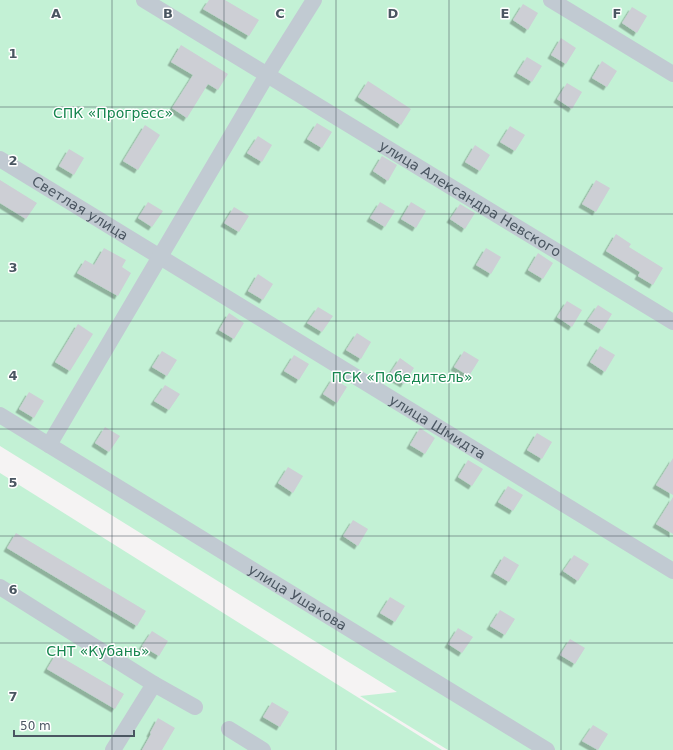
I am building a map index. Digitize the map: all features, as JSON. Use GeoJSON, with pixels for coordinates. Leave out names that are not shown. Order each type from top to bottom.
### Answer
{"type":"FeatureCollection","features":[{"type":"Feature","properties":{"kind":"street","name":"улица Александра Невского"},"geometry":{"type":"LineString","coordinates":[[144,0],[673,322]]}},
{"type":"Feature","properties":{"kind":"street"},"geometry":{"type":"LineString","coordinates":[[49,445],[314,0]]}},
{"type":"Feature","properties":{"kind":"street"},"geometry":{"type":"LineString","coordinates":[[551,0],[673,74]]}},
{"type":"Feature","properties":{"kind":"street","name":"Светлая улица"},"geometry":{"type":"LineString","coordinates":[[0,159],[161,257]]}},
{"type":"Feature","properties":{"kind":"street","name":"улица Шмидта"},"geometry":{"type":"LineString","coordinates":[[161,257],[673,571]]}},
{"type":"Feature","properties":{"kind":"street","name":"улица Ушакова"},"geometry":{"type":"LineString","coordinates":[[0,415],[547,750]]}},
{"type":"Feature","properties":{"kind":"street"},"geometry":{"type":"LineString","coordinates":[[0,587],[154,684],[195,707]]}},
{"type":"Feature","properties":{"kind":"street"},"geometry":{"type":"LineString","coordinates":[[113,750],[154,684]]}},
{"type":"Feature","properties":{"kind":"street"},"geometry":{"type":"LineString","coordinates":[[229,729],[263,750]]}},
{"type":"Feature","properties":{"kind":"green space","name":"ПСК «Победитель»"},"geometry":{"type":"Polygon","coordinates":[[[0,0],[673,0],[673,750],[448,750],[360,696],[397,692],[0,446],[0,0]]]}},
{"type":"Feature","properties":{"kind":"green space","name":"СНТ «Кубань»"},"geometry":{"type":"Polygon","coordinates":[[[0,473],[442,750],[0,750],[0,473]]]}},
{"type":"Feature","properties":{"kind":"building"},"geometry":{"type":"Polygon","coordinates":[[[209,0],[225,0],[259,20],[249,36],[203,9],[209,0]]]}},
{"type":"Feature","properties":{"kind":"building"},"geometry":{"type":"Polygon","coordinates":[[[523,4],[538,13],[528,30],[513,20],[523,4]]]}},
{"type":"Feature","properties":{"kind":"building"},"geometry":{"type":"Polygon","coordinates":[[[632,7],[647,16],[637,33],[622,23],[632,7]]]}},
{"type":"Feature","properties":{"kind":"building"},"geometry":{"type":"Polygon","coordinates":[[[561,38],[576,48],[566,64],[551,55],[561,38]]]}},
{"type":"Feature","properties":{"kind":"building"},"geometry":{"type":"Polygon","coordinates":[[[181,45],[228,74],[218,90],[208,84],[187,118],[172,108],[193,75],[171,62],[181,45]]]}},
{"type":"Feature","properties":{"kind":"building"},"geometry":{"type":"Polygon","coordinates":[[[527,57],[542,66],[532,82],[517,73],[527,57]]]}},
{"type":"Feature","properties":{"kind":"building"},"geometry":{"type":"Polygon","coordinates":[[[602,61],[617,71],[607,87],[592,78],[602,61]]]}},
{"type":"Feature","properties":{"kind":"building"},"geometry":{"type":"Polygon","coordinates":[[[368,81],[411,109],[401,125],[358,97],[368,81]]]}},
{"type":"Feature","properties":{"kind":"building"},"geometry":{"type":"Polygon","coordinates":[[[567,83],[582,92],[572,109],[557,99],[567,83]]]}},
{"type":"Feature","properties":{"kind":"building"},"geometry":{"type":"Polygon","coordinates":[[[317,123],[332,132],[322,148],[307,139],[317,123]]]}},
{"type":"Feature","properties":{"kind":"building"},"geometry":{"type":"Polygon","coordinates":[[[145,125],[160,135],[138,170],[123,161],[145,125]]]}},
{"type":"Feature","properties":{"kind":"building"},"geometry":{"type":"Polygon","coordinates":[[[510,126],[525,135],[515,151],[500,142],[510,126]]]}},
{"type":"Feature","properties":{"kind":"building"},"geometry":{"type":"Polygon","coordinates":[[[258,136],[272,145],[262,162],[247,153],[258,136]]]}},
{"type":"Feature","properties":{"kind":"building"},"geometry":{"type":"Polygon","coordinates":[[[475,145],[490,155],[480,171],[465,162],[475,145]]]}},
{"type":"Feature","properties":{"kind":"building"},"geometry":{"type":"Polygon","coordinates":[[[69,149],[84,158],[74,175],[59,166],[69,149]]]}},
{"type":"Feature","properties":{"kind":"building"},"geometry":{"type":"Polygon","coordinates":[[[382,156],[397,165],[388,181],[373,171],[382,156]]]}},
{"type":"Feature","properties":{"kind":"building"},"geometry":{"type":"Polygon","coordinates":[[[0,180],[37,203],[26,219],[0,203],[0,180]]]}},
{"type":"Feature","properties":{"kind":"building"},"geometry":{"type":"Polygon","coordinates":[[[596,180],[610,188],[596,212],[582,204],[596,180]]]}},
{"type":"Feature","properties":{"kind":"building"},"geometry":{"type":"Polygon","coordinates":[[[148,202],[163,211],[152,227],[138,218],[148,202]]]}},
{"type":"Feature","properties":{"kind":"building"},"geometry":{"type":"Polygon","coordinates":[[[380,202],[395,211],[385,227],[370,218],[380,202]]]}},
{"type":"Feature","properties":{"kind":"building"},"geometry":{"type":"Polygon","coordinates":[[[411,202],[426,211],[416,228],[401,219],[411,202]]]}},
{"type":"Feature","properties":{"kind":"building"},"geometry":{"type":"Polygon","coordinates":[[[460,204],[475,213],[465,229],[450,219],[460,204]]]}},
{"type":"Feature","properties":{"kind":"building"},"geometry":{"type":"Polygon","coordinates":[[[234,207],[249,216],[239,232],[224,223],[234,207]]]}},
{"type":"Feature","properties":{"kind":"building"},"geometry":{"type":"Polygon","coordinates":[[[616,234],[631,244],[629,247],[663,268],[653,285],[638,276],[640,272],[606,251],[616,234]]]}},
{"type":"Feature","properties":{"kind":"building"},"geometry":{"type":"Polygon","coordinates":[[[104,248],[126,260],[122,267],[131,273],[118,296],[77,273],[85,260],[94,265],[104,248]]]}},
{"type":"Feature","properties":{"kind":"building"},"geometry":{"type":"Polygon","coordinates":[[[486,248],[501,257],[491,274],[476,265],[486,248]]]}},
{"type":"Feature","properties":{"kind":"building"},"geometry":{"type":"Polygon","coordinates":[[[538,253],[553,263],[543,279],[528,270],[538,253]]]}},
{"type":"Feature","properties":{"kind":"building"},"geometry":{"type":"Polygon","coordinates":[[[258,274],[273,284],[263,300],[248,291],[258,274]]]}},
{"type":"Feature","properties":{"kind":"building"},"geometry":{"type":"Polygon","coordinates":[[[567,301],[582,310],[572,327],[557,317],[567,301]]]}},
{"type":"Feature","properties":{"kind":"building"},"geometry":{"type":"Polygon","coordinates":[[[598,305],[612,314],[602,330],[587,321],[598,305]]]}},
{"type":"Feature","properties":{"kind":"building"},"geometry":{"type":"Polygon","coordinates":[[[318,307],[333,316],[322,332],[307,323],[318,307]]]}},
{"type":"Feature","properties":{"kind":"building"},"geometry":{"type":"Polygon","coordinates":[[[229,313],[244,323],[234,339],[219,330],[229,313]]]}},
{"type":"Feature","properties":{"kind":"building"},"geometry":{"type":"Polygon","coordinates":[[[78,324],[93,334],[70,371],[55,362],[78,324]]]}},
{"type":"Feature","properties":{"kind":"building"},"geometry":{"type":"Polygon","coordinates":[[[357,333],[371,342],[361,359],[346,350],[357,333]]]}},
{"type":"Feature","properties":{"kind":"building"},"geometry":{"type":"Polygon","coordinates":[[[600,346],[615,355],[605,372],[590,362],[600,346]]]}},
{"type":"Feature","properties":{"kind":"building"},"geometry":{"type":"Polygon","coordinates":[[[162,351],[177,360],[167,376],[152,367],[162,351]]]}},
{"type":"Feature","properties":{"kind":"building"},"geometry":{"type":"Polygon","coordinates":[[[464,351],[479,360],[469,376],[454,367],[464,351]]]}},
{"type":"Feature","properties":{"kind":"building"},"geometry":{"type":"Polygon","coordinates":[[[294,355],[309,364],[299,380],[284,371],[294,355]]]}},
{"type":"Feature","properties":{"kind":"building"},"geometry":{"type":"Polygon","coordinates":[[[400,358],[414,368],[404,384],[389,375],[400,358]]]}},
{"type":"Feature","properties":{"kind":"building"},"geometry":{"type":"Polygon","coordinates":[[[333,378],[347,387],[337,403],[323,394],[333,378]]]}},
{"type":"Feature","properties":{"kind":"building"},"geometry":{"type":"Polygon","coordinates":[[[165,385],[180,394],[169,410],[154,401],[165,385]]]}},
{"type":"Feature","properties":{"kind":"building"},"geometry":{"type":"Polygon","coordinates":[[[29,392],[44,401],[34,418],[19,409],[29,392]]]}},
{"type":"Feature","properties":{"kind":"building"},"geometry":{"type":"Polygon","coordinates":[[[105,427],[120,436],[109,452],[95,443],[105,427]]]}},
{"type":"Feature","properties":{"kind":"building"},"geometry":{"type":"Polygon","coordinates":[[[420,428],[435,438],[425,454],[410,445],[420,428]]]}},
{"type":"Feature","properties":{"kind":"building"},"geometry":{"type":"Polygon","coordinates":[[[537,433],[552,442],[542,459],[527,450],[537,433]]]}},
{"type":"Feature","properties":{"kind":"building"},"geometry":{"type":"Polygon","coordinates":[[[673,458],[673,495],[656,485],[673,458]]]}},
{"type":"Feature","properties":{"kind":"building"},"geometry":{"type":"Polygon","coordinates":[[[468,460],[483,469],[472,486],[458,477],[468,460]]]}},
{"type":"Feature","properties":{"kind":"building"},"geometry":{"type":"Polygon","coordinates":[[[288,467],[303,476],[293,493],[278,483],[288,467]]]}},
{"type":"Feature","properties":{"kind":"building"},"geometry":{"type":"Polygon","coordinates":[[[508,486],[523,495],[513,511],[498,502],[508,486]]]}},
{"type":"Feature","properties":{"kind":"building"},"geometry":{"type":"Polygon","coordinates":[[[673,497],[673,534],[656,524],[673,497]]]}},
{"type":"Feature","properties":{"kind":"building"},"geometry":{"type":"Polygon","coordinates":[[[353,520],[368,529],[358,546],[343,536],[353,520]]]}},
{"type":"Feature","properties":{"kind":"building"},"geometry":{"type":"Polygon","coordinates":[[[16,533],[146,611],[137,626],[7,548],[16,533]]]}},
{"type":"Feature","properties":{"kind":"building"},"geometry":{"type":"Polygon","coordinates":[[[574,555],[589,564],[578,581],[563,571],[574,555]]]}},
{"type":"Feature","properties":{"kind":"building"},"geometry":{"type":"Polygon","coordinates":[[[504,556],[519,565],[509,582],[494,573],[504,556]]]}},
{"type":"Feature","properties":{"kind":"building"},"geometry":{"type":"Polygon","coordinates":[[[390,597],[405,606],[395,622],[380,613],[390,597]]]}},
{"type":"Feature","properties":{"kind":"building"},"geometry":{"type":"Polygon","coordinates":[[[500,610],[515,619],[505,635],[490,626],[500,610]]]}},
{"type":"Feature","properties":{"kind":"building"},"geometry":{"type":"Polygon","coordinates":[[[458,628],[473,637],[462,653],[448,644],[458,628]]]}},
{"type":"Feature","properties":{"kind":"building"},"geometry":{"type":"Polygon","coordinates":[[[152,631],[168,641],[159,656],[142,646],[152,631]]]}},
{"type":"Feature","properties":{"kind":"building"},"geometry":{"type":"Polygon","coordinates":[[[570,639],[585,648],[575,664],[560,655],[570,639]]]}},
{"type":"Feature","properties":{"kind":"building"},"geometry":{"type":"Polygon","coordinates":[[[56,654],[124,694],[115,709],[47,669],[56,654]]]}},
{"type":"Feature","properties":{"kind":"building"},"geometry":{"type":"Polygon","coordinates":[[[272,702],[289,712],[280,727],[263,717],[272,702]]]}},
{"type":"Feature","properties":{"kind":"building"},"geometry":{"type":"Polygon","coordinates":[[[158,718],[175,728],[162,750],[142,750],[151,734],[150,733],[158,718]]]}},
{"type":"Feature","properties":{"kind":"building"},"geometry":{"type":"Polygon","coordinates":[[[593,725],[608,734],[598,750],[582,741],[593,725]]]}},
{"type":"Feature","properties":{"kind":"park label","name":"СПК «Прогресс»"},"geometry":{"type":"Point","coordinates":[113,113]}}]}
